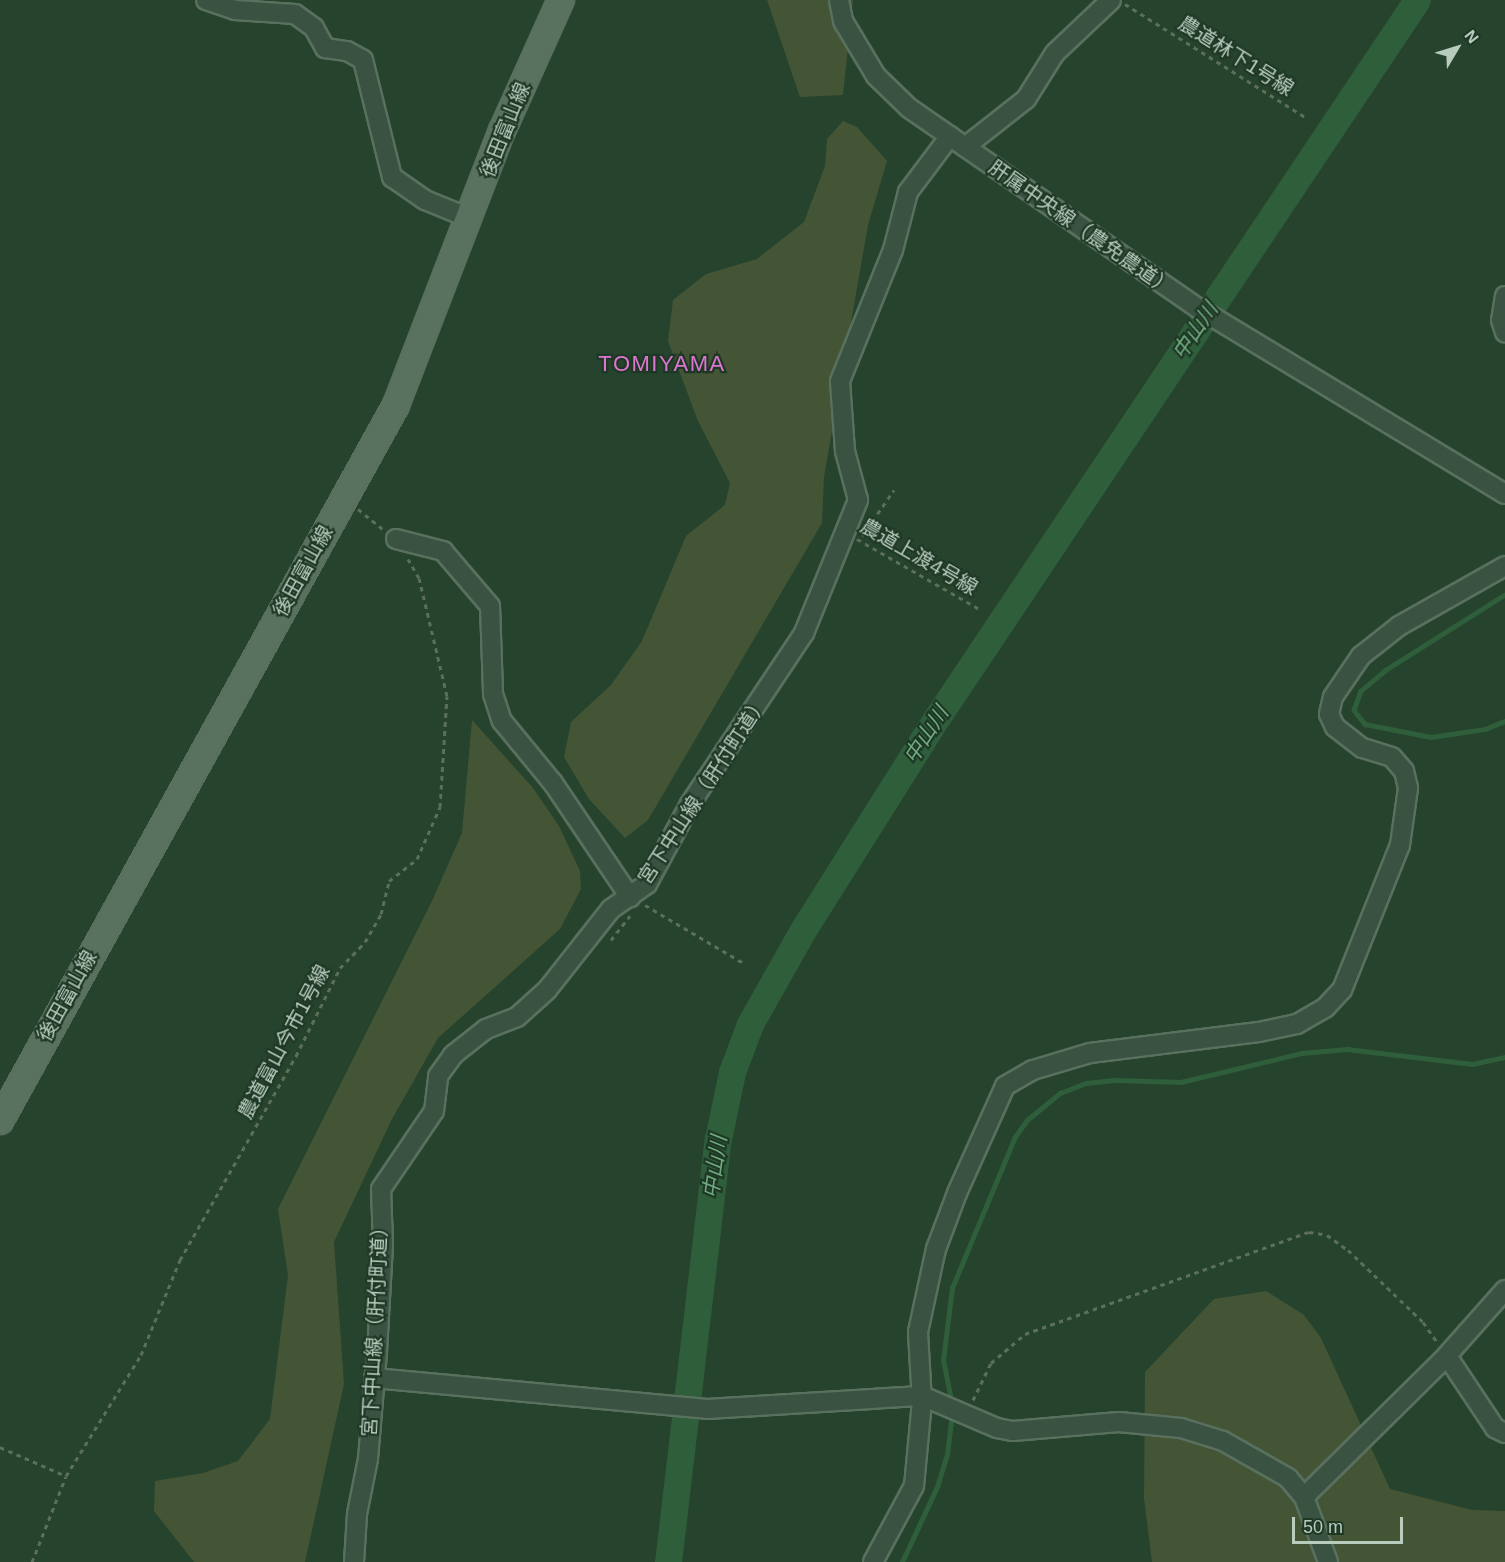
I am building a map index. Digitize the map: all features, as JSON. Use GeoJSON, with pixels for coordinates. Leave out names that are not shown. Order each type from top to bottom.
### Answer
{"type":"FeatureCollection","features":[{"type":"Feature","properties":{"kind":"main road","name":"後田富山線"},"geometry":{"type":"LineString","coordinates":[[0,1121],[396,405],[502,131],[561,0]]}},
{"type":"Feature","properties":{"kind":"street"},"geometry":{"type":"LineString","coordinates":[[206,0],[235,10],[295,14],[314,28],[325,48],[347,51],[363,60],[392,177],[425,200],[470,218]]}},
{"type":"Feature","properties":{"kind":"street"},"geometry":{"type":"LineString","coordinates":[[839,0],[843,21],[876,76],[909,108],[950,136]]}},
{"type":"Feature","properties":{"kind":"street"},"geometry":{"type":"LineString","coordinates":[[965,147],[1026,99],[1055,53],[1112,0]]}},
{"type":"Feature","properties":{"kind":"street","name":"肝属中央線（農免農道）"},"geometry":{"type":"LineString","coordinates":[[950,136],[1198,308],[1505,494]]}},
{"type":"Feature","properties":{"kind":"street","name":"宮下中山線（肝付町道）"},"geometry":{"type":"LineString","coordinates":[[354,1562],[357,1514],[368,1459],[374,1378],[383,1243],[381,1189],[408,1155],[434,1111],[438,1076],[453,1055],[486,1029],[516,1017],[548,990],[611,909],[635,900],[647,884],[690,804],[804,633],[831,572],[843,531],[858,500],[845,451],[840,381],[893,250],[908,192],[950,136]]}},
{"type":"Feature","properties":{"kind":"street"},"geometry":{"type":"LineString","coordinates":[[1505,296],[1501,320],[1505,332]]}},
{"type":"Feature","properties":{"kind":"street"},"geometry":{"type":"LineString","coordinates":[[396,539],[443,551],[490,606],[493,694],[502,721],[553,783],[635,900]]}},
{"type":"Feature","properties":{"kind":"street"},"geometry":{"type":"LineString","coordinates":[[873,1562],[914,1486],[922,1396],[918,1332],[936,1249],[957,1193],[1005,1086],[1033,1070],[1090,1053],[1297,1024],[1325,1008],[1342,990],[1400,845],[1408,788],[1404,771],[1392,758],[1362,748],[1335,728],[1329,714],[1333,697],[1361,656],[1399,626],[1505,566]]}},
{"type":"Feature","properties":{"kind":"street"},"geometry":{"type":"LineString","coordinates":[[1304,1497],[1447,1356],[1505,1290]]}},
{"type":"Feature","properties":{"kind":"street"},"geometry":{"type":"LineString","coordinates":[[1447,1356],[1495,1428],[1505,1433]]}},
{"type":"Feature","properties":{"kind":"street"},"geometry":{"type":"LineString","coordinates":[[374,1378],[685,1405],[707,1409],[922,1396],[1013,1431],[1119,1422],[1181,1428],[1223,1441],[1263,1461],[1288,1478],[1304,1497],[1328,1562]]}},
{"type":"Feature","properties":{"kind":"path","name":"農道林下1号線"},"geometry":{"type":"LineString","coordinates":[[1119,0],[1307,118]]}},
{"type":"Feature","properties":{"kind":"path"},"geometry":{"type":"LineString","coordinates":[[860,540],[894,490]]}},
{"type":"Feature","properties":{"kind":"path","name":"農道富山今市1号線"},"geometry":{"type":"LineString","coordinates":[[32,1562],[66,1476],[141,1354],[180,1260],[296,1056],[340,968],[365,942],[381,914],[389,881],[417,859],[440,807],[447,696],[419,578],[396,539],[344,498]]}},
{"type":"Feature","properties":{"kind":"path","name":"農道上渡4号線"},"geometry":{"type":"LineString","coordinates":[[843,531],[981,610]]}},
{"type":"Feature","properties":{"kind":"path"},"geometry":{"type":"LineString","coordinates":[[611,940],[635,900],[745,964]]}},
{"type":"Feature","properties":{"kind":"path"},"geometry":{"type":"LineString","coordinates":[[967,1415],[991,1363],[1025,1334],[1309,1232],[1327,1235],[1348,1250],[1424,1322],[1447,1356]]}},
{"type":"Feature","properties":{"kind":"path"},"geometry":{"type":"LineString","coordinates":[[0,1447],[66,1476]]}},
{"type":"Feature","properties":{"kind":"green space"},"geometry":{"type":"Polygon","coordinates":[[[767,0],[853,0],[843,95],[800,97],[767,0]]]}},
{"type":"Feature","properties":{"kind":"green space"},"geometry":{"type":"Polygon","coordinates":[[[843,121],[857,127],[887,161],[868,225],[824,477],[822,523],[648,820],[625,838],[589,799],[564,757],[571,722],[611,685],[642,641],[686,536],[725,505],[730,483],[698,421],[668,341],[673,300],[706,274],[757,259],[804,222],[825,166],[827,139],[843,121]]]}},
{"type":"Feature","properties":{"kind":"green space"},"geometry":{"type":"Polygon","coordinates":[[[472,720],[533,788],[559,826],[580,871],[581,889],[560,929],[438,1038],[392,1119],[334,1242],[344,1384],[305,1562],[194,1562],[154,1511],[155,1481],[203,1473],[238,1461],[270,1419],[288,1275],[278,1209],[432,901],[462,833],[472,720]]]}},
{"type":"Feature","properties":{"kind":"green space"},"geometry":{"type":"Polygon","coordinates":[[[1266,1291],[1304,1315],[1321,1338],[1390,1489],[1472,1510],[1505,1511],[1505,1562],[1152,1562],[1144,1498],[1145,1372],[1214,1299],[1266,1291]]]}},
{"type":"Feature","properties":{"kind":"waterway","name":"中山川"},"geometry":{"type":"LineString","coordinates":[[668,1562],[718,1139],[732,1072],[750,1024],[803,930],[938,716],[1417,0]]}},
{"type":"Feature","properties":{"kind":"waterway"},"geometry":{"type":"LineString","coordinates":[[1505,595],[1385,671],[1361,691],[1354,710],[1365,724],[1431,737],[1485,729],[1505,721]]}},
{"type":"Feature","properties":{"kind":"waterway"},"geometry":{"type":"LineString","coordinates":[[952,1405],[943,1360],[952,1288],[1015,1137],[1027,1120],[1060,1093],[1086,1083],[1117,1080],[1181,1082],[1302,1053],[1347,1049],[1472,1064],[1505,1057]]}},
{"type":"Feature","properties":{"kind":"waterway"},"geometry":{"type":"LineString","coordinates":[[902,1562],[937,1487],[947,1455],[952,1413]]}},
{"type":"Feature","properties":{"kind":"district","name":"TOMIYAMA"},"geometry":{"type":"Point","coordinates":[662,364]}}]}
